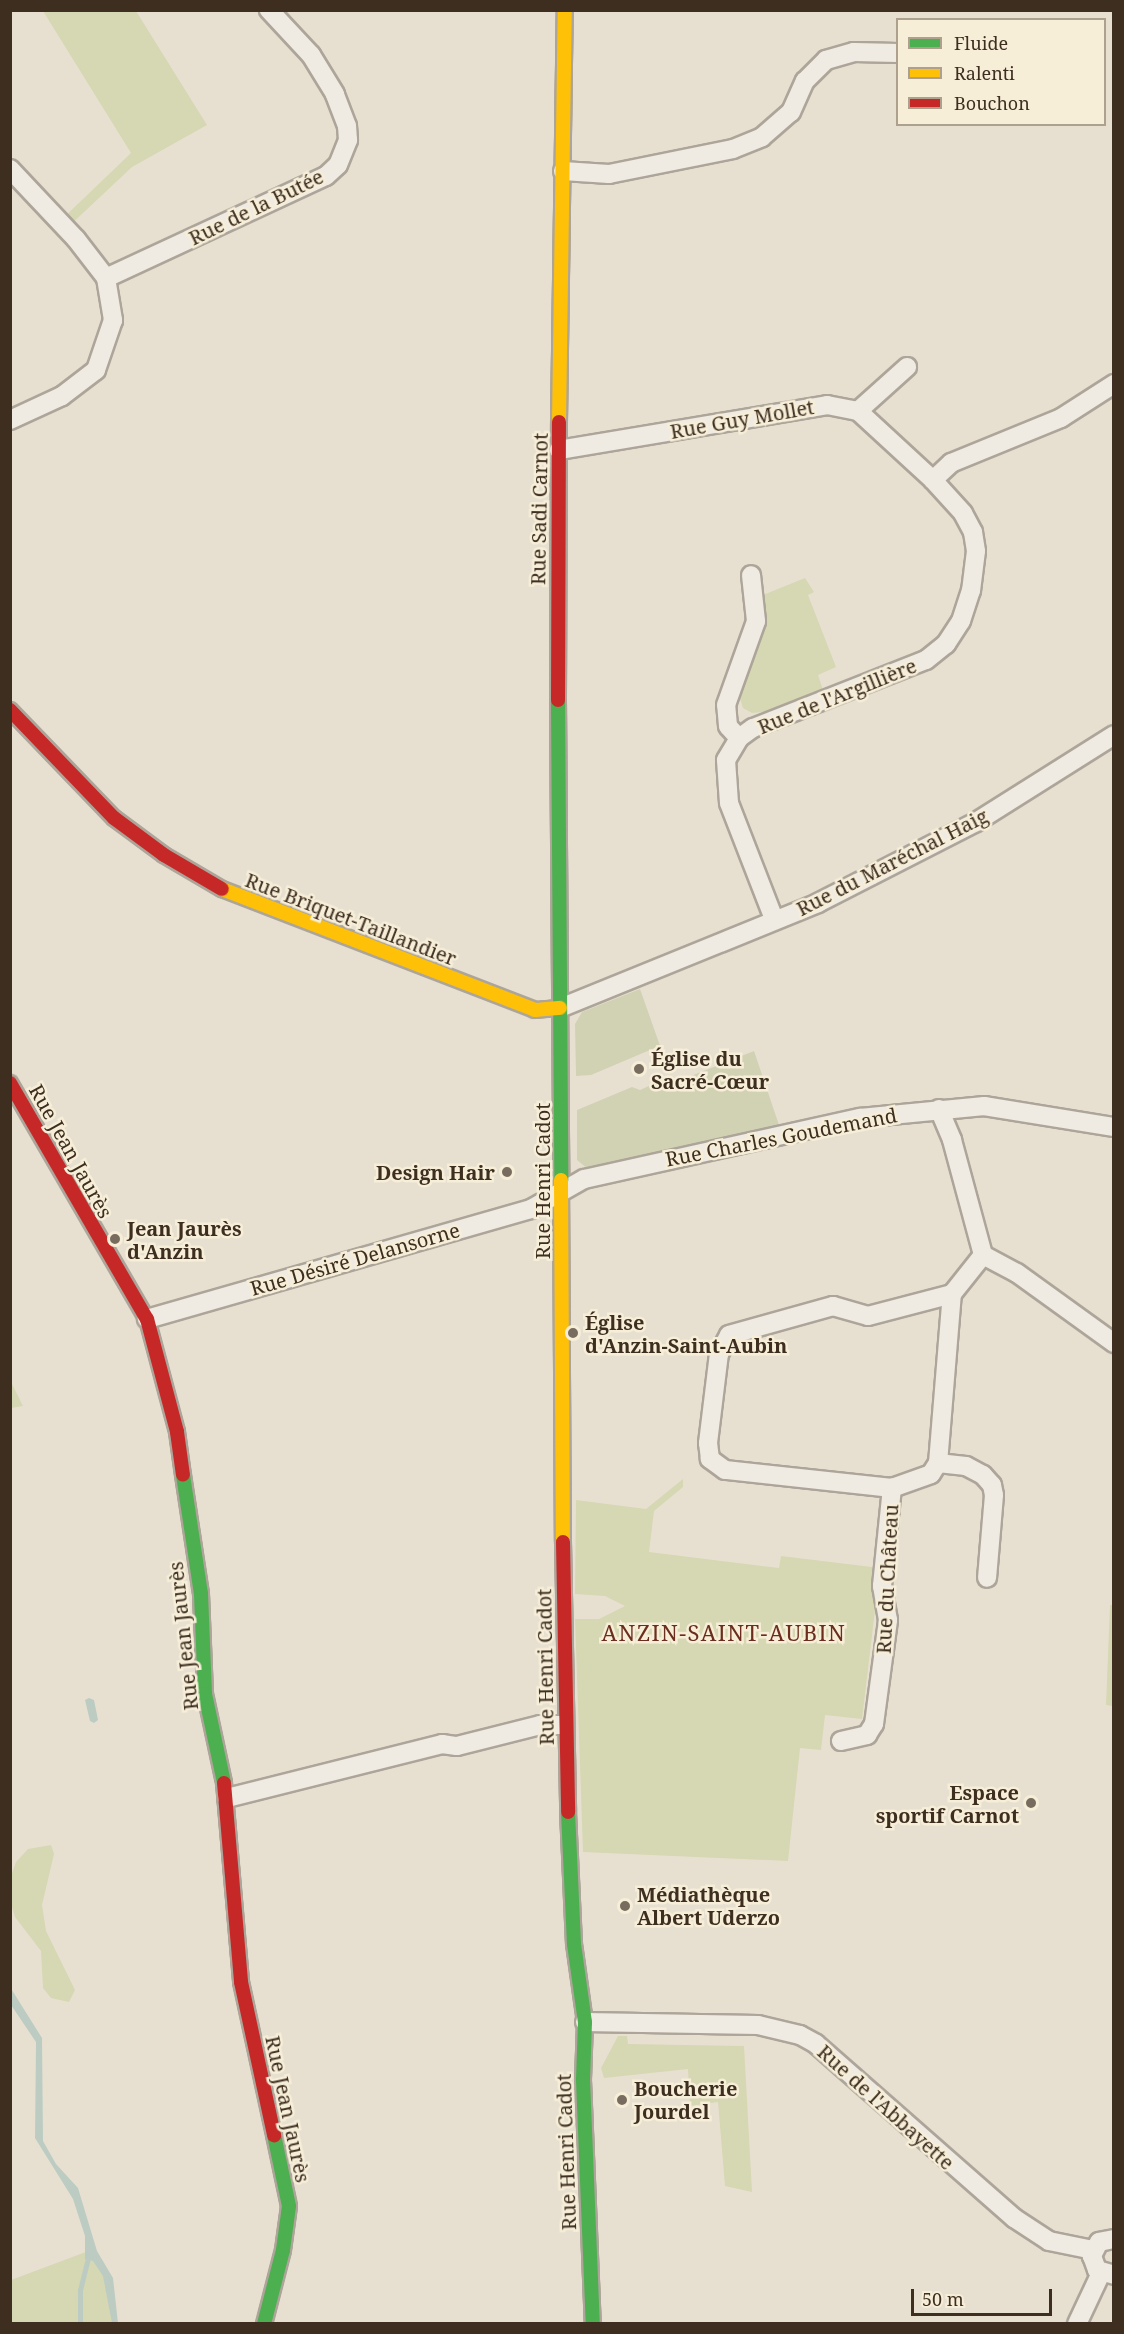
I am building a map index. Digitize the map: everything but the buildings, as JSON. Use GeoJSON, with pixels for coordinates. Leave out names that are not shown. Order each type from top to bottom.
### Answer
{"type":"FeatureCollection","features":[{"type":"Feature","properties":{"kind":"main road","name":"Rue Sadi Carnot"},"geometry":{"type":"LineString","coordinates":[[560,1008],[557,850],[565,10]]}},
{"type":"Feature","properties":{"kind":"main road","name":"Rue Briquet-Taillandier"},"geometry":{"type":"LineString","coordinates":[[10,710],[114,818],[164,855],[231,895],[535,1010],[560,1008]]}},
{"type":"Feature","properties":{"kind":"main road","name":"Rue Henri Cadot"},"geometry":{"type":"LineString","coordinates":[[560,1008],[564,1725],[574,1944],[585,2022],[583,2080],[593,2324]]}},
{"type":"Feature","properties":{"kind":"main road","name":"Rue Jean Jaurès"},"geometry":{"type":"LineString","coordinates":[[10,1083],[147,1319],[177,1432],[201,1593],[205,1694],[227,1798],[241,1982],[289,2206],[283,2250],[264,2324]]}},
{"type":"Feature","properties":{"kind":"street","name":"Rue de la Butée"},"geometry":{"type":"LineString","coordinates":[[106,278],[326,176],[338,165],[348,140],[347,126],[335,94],[311,55],[269,10]]}},
{"type":"Feature","properties":{"kind":"street"},"geometry":{"type":"LineString","coordinates":[[563,171],[609,174],[733,149],[762,137],[791,112],[805,81],[826,60],[854,52],[896,53]]}},
{"type":"Feature","properties":{"kind":"street"},"geometry":{"type":"LineString","coordinates":[[10,169],[76,239],[106,278],[113,321],[96,370],[63,396],[10,420]]}},
{"type":"Feature","properties":{"kind":"street"},"geometry":{"type":"LineString","coordinates":[[858,411],[907,367]]}},
{"type":"Feature","properties":{"kind":"street"},"geometry":{"type":"LineString","coordinates":[[933,480],[951,463],[1062,418],[1113,384]]}},
{"type":"Feature","properties":{"kind":"street","name":"Rue Guy Mollet"},"geometry":{"type":"LineString","coordinates":[[560,450],[827,405],[858,411]]}},
{"type":"Feature","properties":{"kind":"street","name":"Rue de l'Argillière"},"geometry":{"type":"LineString","coordinates":[[774,920],[729,803],[726,760],[739,738],[785,715],[926,660],[946,644],[961,621],[971,591],[976,551],[973,532],[963,513],[933,480],[858,411]]}},
{"type":"Feature","properties":{"kind":"street"},"geometry":{"type":"LineString","coordinates":[[739,738],[728,726],[726,705],[756,621],[751,575]]}},
{"type":"Feature","properties":{"kind":"street","name":"Rue du Maréchal Haig"},"geometry":{"type":"LineString","coordinates":[[560,1008],[818,903],[976,822],[1113,735]]}},
{"type":"Feature","properties":{"kind":"street","name":"Rue Charles Goudemand"},"geometry":{"type":"LineString","coordinates":[[561,1192],[585,1179],[727,1145],[860,1118],[984,1106],[1113,1127]]}},
{"type":"Feature","properties":{"kind":"street"},"geometry":{"type":"LineString","coordinates":[[939,1109],[952,1140],[983,1255],[1035,1285],[1113,1343]]}},
{"type":"Feature","properties":{"kind":"street","name":"Rue Désiré Delansorne"},"geometry":{"type":"LineString","coordinates":[[147,1319],[531,1209],[561,1192]]}},
{"type":"Feature","properties":{"kind":"street"},"geometry":{"type":"LineString","coordinates":[[983,1255],[952,1294],[938,1463],[966,1466],[983,1475],[992,1485],[994,1496],[987,1578]]}},
{"type":"Feature","properties":{"kind":"street"},"geometry":{"type":"LineString","coordinates":[[892,1488],[725,1470],[710,1459],[708,1443],[719,1354],[729,1335],[833,1306],[868,1316],[952,1294]]}},
{"type":"Feature","properties":{"kind":"street","name":"Rue du Château"},"geometry":{"type":"LineString","coordinates":[[841,1741],[867,1735],[874,1724],[888,1620],[882,1586],[892,1488],[931,1474],[938,1463]]}},
{"type":"Feature","properties":{"kind":"street"},"geometry":{"type":"LineString","coordinates":[[227,1798],[441,1744],[457,1746],[540,1725],[564,1725]]}},
{"type":"Feature","properties":{"kind":"street","name":"Rue de l'Abbayette"},"geometry":{"type":"LineString","coordinates":[[585,2022],[758,2025],[800,2035],[816,2044],[1014,2218],[1049,2241],[1093,2250]]}},
{"type":"Feature","properties":{"kind":"street"},"geometry":{"type":"LineString","coordinates":[[1077,2324],[1107,2274],[1094,2266],[1093,2250],[1099,2242],[1113,2239]]}},
{"type":"Feature","properties":{"kind":"green space"},"geometry":{"type":"Polygon","coordinates":[[[43,11],[136,11],[207,125],[132,167],[66,229],[59,222],[131,153],[43,11]]]}},
{"type":"Feature","properties":{"kind":"green space"},"geometry":{"type":"Polygon","coordinates":[[[805,578],[814,592],[808,595],[836,667],[818,675],[823,690],[772,711],[752,713],[743,708],[738,692],[762,628],[763,595],[805,578]]]}},
{"type":"Feature","properties":{"kind":"green space"},"geometry":{"type":"Polygon","coordinates":[[[640,989],[664,1057],[657,1047],[591,1075],[576,1076],[575,1024],[582,1012],[640,989]]]}},
{"type":"Feature","properties":{"kind":"green space"},"geometry":{"type":"Polygon","coordinates":[[[754,1051],[779,1125],[588,1169],[577,1160],[577,1110],[632,1087],[640,1090],[660,1081],[663,1087],[754,1051]]]}},
{"type":"Feature","properties":{"kind":"green space"},"geometry":{"type":"Polygon","coordinates":[[[11,1382],[23,1406],[11,1408],[11,1382]]]}},
{"type":"Feature","properties":{"kind":"green space"},"geometry":{"type":"Polygon","coordinates":[[[683,1479],[683,1487],[654,1511],[649,1552],[779,1568],[781,1556],[872,1567],[875,1610],[862,1719],[825,1715],[821,1750],[800,1748],[788,1861],[583,1852],[575,1619],[599,1619],[625,1606],[605,1596],[575,1594],[576,1500],[646,1509],[683,1479]]]}},
{"type":"Feature","properties":{"kind":"green space"},"geometry":{"type":"Polygon","coordinates":[[[1110,1605],[1114,1605],[1113,1706],[1106,1705],[1110,1605]]]}},
{"type":"Feature","properties":{"kind":"green space"},"geometry":{"type":"Polygon","coordinates":[[[51,1845],[54,1854],[42,1905],[46,1931],[75,1990],[69,2002],[51,1998],[43,1988],[41,1951],[15,1917],[11,1904],[11,1876],[16,1862],[28,1849],[51,1845]]]}},
{"type":"Feature","properties":{"kind":"green space"},"geometry":{"type":"Polygon","coordinates":[[[618,2036],[627,2036],[628,2044],[744,2046],[752,2192],[725,2186],[718,2102],[690,2106],[688,2069],[604,2078],[601,2068],[618,2036]]]}},
{"type":"Feature","properties":{"kind":"green space"},"geometry":{"type":"Polygon","coordinates":[[[91,2250],[109,2280],[114,2323],[11,2324],[11,2280],[91,2250]]]}},
{"type":"Feature","properties":{"kind":"shaded area"},"geometry":{"type":"Polygon","coordinates":[[[89,1698],[94,1700],[98,1720],[94,1723],[90,1721],[85,1700],[89,1698]]]}},
{"type":"Feature","properties":{"kind":"shaded area"},"geometry":{"type":"Polygon","coordinates":[[[10,1987],[42,2038],[43,2141],[56,2164],[78,2188],[97,2251],[113,2278],[118,2323],[112,2323],[103,2276],[93,2261],[85,2259],[85,2236],[73,2199],[35,2138],[36,2042],[11,2005],[10,1987]]]}},
{"type":"Feature","properties":{"kind":"waterway"},"geometry":{"type":"LineString","coordinates":[[80,2324],[80,2290],[89,2254]]}},
{"type":"Feature","properties":{"kind":"traffic: fast"},"geometry":{"type":"LineString","coordinates":[[558,700],[561,1180]]}},
{"type":"Feature","properties":{"kind":"traffic: fast"},"geometry":{"type":"LineString","coordinates":[[183,1475],[201,1594],[205,1694],[224,1783]]}},
{"type":"Feature","properties":{"kind":"traffic: fast"},"geometry":{"type":"LineString","coordinates":[[568,1812],[574,1944],[585,2022],[583,2080],[593,2324]]}},
{"type":"Feature","properties":{"kind":"traffic: fast"},"geometry":{"type":"LineString","coordinates":[[264,2324],[283,2250],[289,2206],[274,2135]]}},
{"type":"Feature","properties":{"kind":"traffic: slow"},"geometry":{"type":"LineString","coordinates":[[559,422],[565,10]]}},
{"type":"Feature","properties":{"kind":"traffic: slow"},"geometry":{"type":"LineString","coordinates":[[222,889],[535,1010],[560,1008]]}},
{"type":"Feature","properties":{"kind":"traffic: slow"},"geometry":{"type":"LineString","coordinates":[[561,1180],[563,1542]]}},
{"type":"Feature","properties":{"kind":"traffic: jam"},"geometry":{"type":"LineString","coordinates":[[558,700],[559,422]]}},
{"type":"Feature","properties":{"kind":"traffic: jam"},"geometry":{"type":"LineString","coordinates":[[10,710],[114,818],[164,855],[222,889]]}},
{"type":"Feature","properties":{"kind":"traffic: jam"},"geometry":{"type":"LineString","coordinates":[[10,1083],[147,1319],[177,1432],[183,1475]]}},
{"type":"Feature","properties":{"kind":"traffic: jam"},"geometry":{"type":"LineString","coordinates":[[563,1542],[568,1812]]}},
{"type":"Feature","properties":{"kind":"traffic: jam"},"geometry":{"type":"LineString","coordinates":[[224,1783],[241,1982],[274,2135]]}},
{"type":"Feature","properties":{"kind":"place","name":"Église du Sacré-Cœur"},"geometry":{"type":"Point","coordinates":[639,1069]}},
{"type":"Feature","properties":{"kind":"place","name":"Design Hair"},"geometry":{"type":"Point","coordinates":[507,1172]}},
{"type":"Feature","properties":{"kind":"place","name":"Jean Jaurès d'Anzin"},"geometry":{"type":"Point","coordinates":[115,1239]}},
{"type":"Feature","properties":{"kind":"place","name":"Église d'Anzin-Saint-Aubin"},"geometry":{"type":"Point","coordinates":[573,1333]}},
{"type":"Feature","properties":{"kind":"place","name":"Espace sportif Carnot"},"geometry":{"type":"Point","coordinates":[1031,1803]}},
{"type":"Feature","properties":{"kind":"place","name":"Médiathèque Albert Uderzo"},"geometry":{"type":"Point","coordinates":[625,1906]}},
{"type":"Feature","properties":{"kind":"place","name":"Boucherie Jourdel"},"geometry":{"type":"Point","coordinates":[622,2100]}},
{"type":"Feature","properties":{"kind":"district","name":"ANZIN-SAINT-AUBIN"},"geometry":{"type":"Point","coordinates":[724,1633]}}]}
